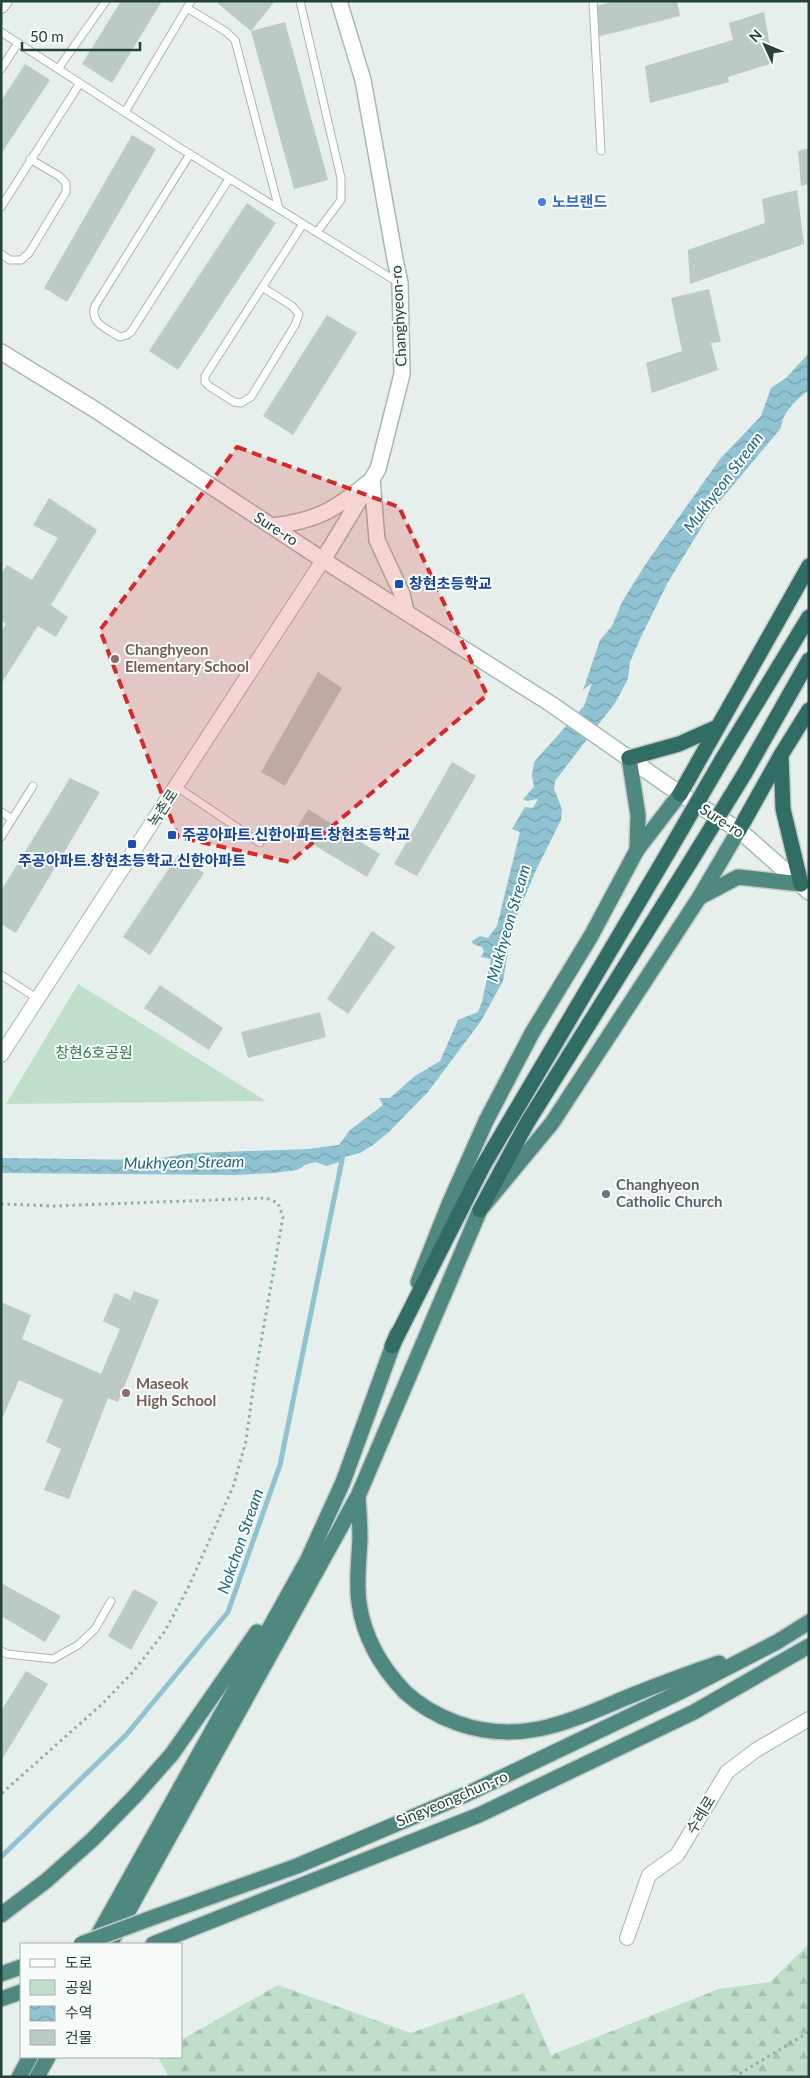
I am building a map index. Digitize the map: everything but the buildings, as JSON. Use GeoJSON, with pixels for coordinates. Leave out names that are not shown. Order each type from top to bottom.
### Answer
{"type":"FeatureCollection","features":[{"type":"Feature","properties":{"kind":"highway"},"geometry":{"type":"LineString","coordinates":[[94,1943],[307,1561],[343,1482],[392,1346],[449,1204],[486,1121],[532,1033],[591,936],[637,850],[680,794],[715,728],[809,566]]}},
{"type":"Feature","properties":{"kind":"highway"},"geometry":{"type":"LineString","coordinates":[[392,1346],[483,1166],[723,758],[809,617]]}},
{"type":"Feature","properties":{"kind":"highway"},"geometry":{"type":"LineString","coordinates":[[111,1943],[358,1496],[480,1210],[528,1123],[745,773],[809,660]]}},
{"type":"Feature","properties":{"kind":"highway"},"geometry":{"type":"LineString","coordinates":[[480,1210],[552,1123],[699,898],[809,710]]}},
{"type":"Feature","properties":{"kind":"highway"},"geometry":{"type":"LineString","coordinates":[[637,850],[638,815],[628,758],[678,744],[715,728]]}},
{"type":"Feature","properties":{"kind":"highway"},"geometry":{"type":"LineString","coordinates":[[699,898],[738,877],[805,888],[783,810],[781,755]]}},
{"type":"Feature","properties":{"kind":"highway"},"geometry":{"type":"LineString","coordinates":[[358,1496],[360,1540],[356,1572],[359,1604],[365,1630],[376,1656],[393,1680],[415,1702],[445,1718],[475,1729],[509,1733],[536,1730],[555,1725],[664,1682],[777,1642]]}},
{"type":"Feature","properties":{"kind":"highway"},"geometry":{"type":"LineString","coordinates":[[1,1915],[46,1881],[93,1839],[172,1754],[307,1561]]}},
{"type":"Feature","properties":{"kind":"highway","name":"Singyeongchun-ro"},"geometry":{"type":"LineString","coordinates":[[85,1943],[298,1866],[467,1794],[577,1743],[777,1642],[809,1622]]}},
{"type":"Feature","properties":{"kind":"highway","name":"Singyeongchun-ro"},"geometry":{"type":"LineString","coordinates":[[156,1943],[479,1815],[694,1712],[809,1646]]}},
{"type":"Feature","properties":{"kind":"highway"},"geometry":{"type":"LineString","coordinates":[[1,1974],[20,1967]]}},
{"type":"Feature","properties":{"kind":"highway"},"geometry":{"type":"LineString","coordinates":[[1,2000],[20,1992]]}},
{"type":"Feature","properties":{"kind":"highway"},"geometry":{"type":"LineString","coordinates":[[19,2077],[29,2058]]}},
{"type":"Feature","properties":{"kind":"highway"},"geometry":{"type":"LineString","coordinates":[[37,2077],[47,2058]]}},
{"type":"Feature","properties":{"kind":"main road","name":"Changhyeon-ro"},"geometry":{"type":"LineString","coordinates":[[323,560],[378,469],[402,374],[400,283],[363,80],[339,1]]}},
{"type":"Feature","properties":{"kind":"main road","name":"Sure-ro"},"geometry":{"type":"LineString","coordinates":[[1,352],[94,409],[323,560],[551,704],[680,794],[740,830],[805,888]]}},
{"type":"Feature","properties":{"kind":"main road"},"geometry":{"type":"LineString","coordinates":[[272,526],[298,523],[317,517],[348,499],[372,479]]}},
{"type":"Feature","properties":{"kind":"main road"},"geometry":{"type":"LineString","coordinates":[[372,479],[377,540],[402,594],[406,612]]}},
{"type":"Feature","properties":{"kind":"street"},"geometry":{"type":"LineString","coordinates":[[1,6],[4,1]]}},
{"type":"Feature","properties":{"kind":"street","name":"녹촌로"},"geometry":{"type":"LineString","coordinates":[[1,1055],[323,560]]}},
{"type":"Feature","properties":{"kind":"street","name":"수레로"},"geometry":{"type":"LineString","coordinates":[[627,1938],[649,1875],[677,1855],[727,1772],[756,1750],[809,1719]]}},
{"type":"Feature","properties":{"kind":"lane"},"geometry":{"type":"LineString","coordinates":[[58,69],[106,1]]}},
{"type":"Feature","properties":{"kind":"lane"},"geometry":{"type":"LineString","coordinates":[[300,1],[341,178],[341,200],[317,232]]}},
{"type":"Feature","properties":{"kind":"lane"},"geometry":{"type":"LineString","coordinates":[[593,1],[601,151]]}},
{"type":"Feature","properties":{"kind":"lane"},"geometry":{"type":"LineString","coordinates":[[124,112],[190,5],[235,40],[279,209]]}},
{"type":"Feature","properties":{"kind":"lane"},"geometry":{"type":"LineString","coordinates":[[1,32],[229,179],[400,283]]}},
{"type":"Feature","properties":{"kind":"lane"},"geometry":{"type":"LineString","coordinates":[[1,69],[18,43]]}},
{"type":"Feature","properties":{"kind":"lane"},"geometry":{"type":"LineString","coordinates":[[1,207],[80,83]]}},
{"type":"Feature","properties":{"kind":"lane"},"geometry":{"type":"LineString","coordinates":[[190,154],[92,313],[94,319],[120,337],[131,332],[229,179]]}},
{"type":"Feature","properties":{"kind":"lane"},"geometry":{"type":"LineString","coordinates":[[1,254],[10,260],[21,260],[25,257],[66,192],[66,183],[59,176],[30,159]]}},
{"type":"Feature","properties":{"kind":"lane"},"geometry":{"type":"LineString","coordinates":[[262,286],[292,306],[299,314],[295,325],[251,397],[241,403],[234,402],[209,386],[205,382],[204,376],[262,286],[303,224]]}},
{"type":"Feature","properties":{"kind":"lane"},"geometry":{"type":"LineString","coordinates":[[1,837],[33,786]]}},
{"type":"Feature","properties":{"kind":"lane"},"geometry":{"type":"LineString","coordinates":[[177,787],[260,843]]}},
{"type":"Feature","properties":{"kind":"lane"},"geometry":{"type":"LineString","coordinates":[[1,812],[12,819]]}},
{"type":"Feature","properties":{"kind":"lane"},"geometry":{"type":"LineString","coordinates":[[1,976],[38,999]]}},
{"type":"Feature","properties":{"kind":"lane"},"geometry":{"type":"LineString","coordinates":[[1,1651],[7,1654],[53,1659],[78,1645],[95,1629],[111,1601]]}},
{"type":"Feature","properties":{"kind":"path"},"geometry":{"type":"LineString","coordinates":[[1,1204],[54,1206],[266,1198],[278,1203],[283,1217],[254,1382],[246,1441],[233,1487],[189,1586],[165,1631],[133,1672],[101,1705],[1,1794]]}},
{"type":"Feature","properties":{"kind":"path"},"geometry":{"type":"LineString","coordinates":[[734,2077],[809,2032]]}},
{"type":"Feature","properties":{"kind":"highlighted area"},"geometry":{"type":"Polygon","coordinates":[[[237,447],[399,507],[487,695],[290,862],[178,837],[100,630],[237,447]]]}},
{"type":"Feature","properties":{"kind":"green space","name":"창현6호공원"},"geometry":{"type":"Polygon","coordinates":[[[78,984],[266,1101],[6,1104],[78,984]]]}},
{"type":"Feature","properties":{"kind":"green space"},"geometry":{"type":"Polygon","coordinates":[[[809,1944],[809,2077],[169,2077],[159,2058],[182,2058],[182,2039],[278,1985],[411,2033],[524,1993],[551,2055],[719,1989],[770,1982],[809,1944]]]}},
{"type":"Feature","properties":{"kind":"water","name":"Mukhyeon Stream"},"geometry":{"type":"Polygon","coordinates":[[[809,353],[809,390],[791,406],[784,416],[781,428],[710,513],[667,584],[640,639],[630,662],[628,679],[615,703],[555,781],[554,789],[562,809],[561,820],[536,870],[518,913],[511,934],[503,981],[481,1021],[428,1092],[389,1132],[360,1153],[345,1157],[339,1162],[327,1166],[315,1162],[297,1170],[274,1173],[235,1175],[1,1173],[1,1158],[148,1160],[193,1153],[308,1149],[339,1145],[350,1130],[383,1105],[379,1098],[390,1098],[415,1076],[440,1061],[458,1020],[478,1012],[482,1002],[491,959],[481,957],[484,952],[482,947],[473,944],[472,941],[480,936],[488,938],[497,926],[520,832],[512,829],[525,807],[533,808],[538,799],[527,801],[523,799],[534,787],[532,776],[534,762],[584,706],[592,683],[583,690],[600,640],[612,626],[622,602],[645,565],[720,459],[761,416],[771,388],[786,378],[809,353]]]}},
{"type":"Feature","properties":{"kind":"waterway","name":"Nokchon Stream"},"geometry":{"type":"LineString","coordinates":[[1,1857],[126,1735],[228,1612],[280,1465],[343,1155]]}},
{"type":"Feature","properties":{"kind":"place","name":"노브랜드"},"geometry":{"type":"Point","coordinates":[542,202]}},
{"type":"Feature","properties":{"kind":"place","name":"창현초등학교"},"geometry":{"type":"Point","coordinates":[399,584]}},
{"type":"Feature","properties":{"kind":"place","name":"Changhyeon Elementary School"},"geometry":{"type":"Point","coordinates":[115,659]}},
{"type":"Feature","properties":{"kind":"place","name":"주공아파트.신한아파트.창현초등학교"},"geometry":{"type":"Point","coordinates":[172,835]}},
{"type":"Feature","properties":{"kind":"place","name":"주공아파트.창현초등학교.신한아파트"},"geometry":{"type":"Point","coordinates":[132,844]}},
{"type":"Feature","properties":{"kind":"place","name":"Changhyeon Catholic Church"},"geometry":{"type":"Point","coordinates":[606,1194]}},
{"type":"Feature","properties":{"kind":"place","name":"Maseok High School"},"geometry":{"type":"Point","coordinates":[126,1393]}}]}
